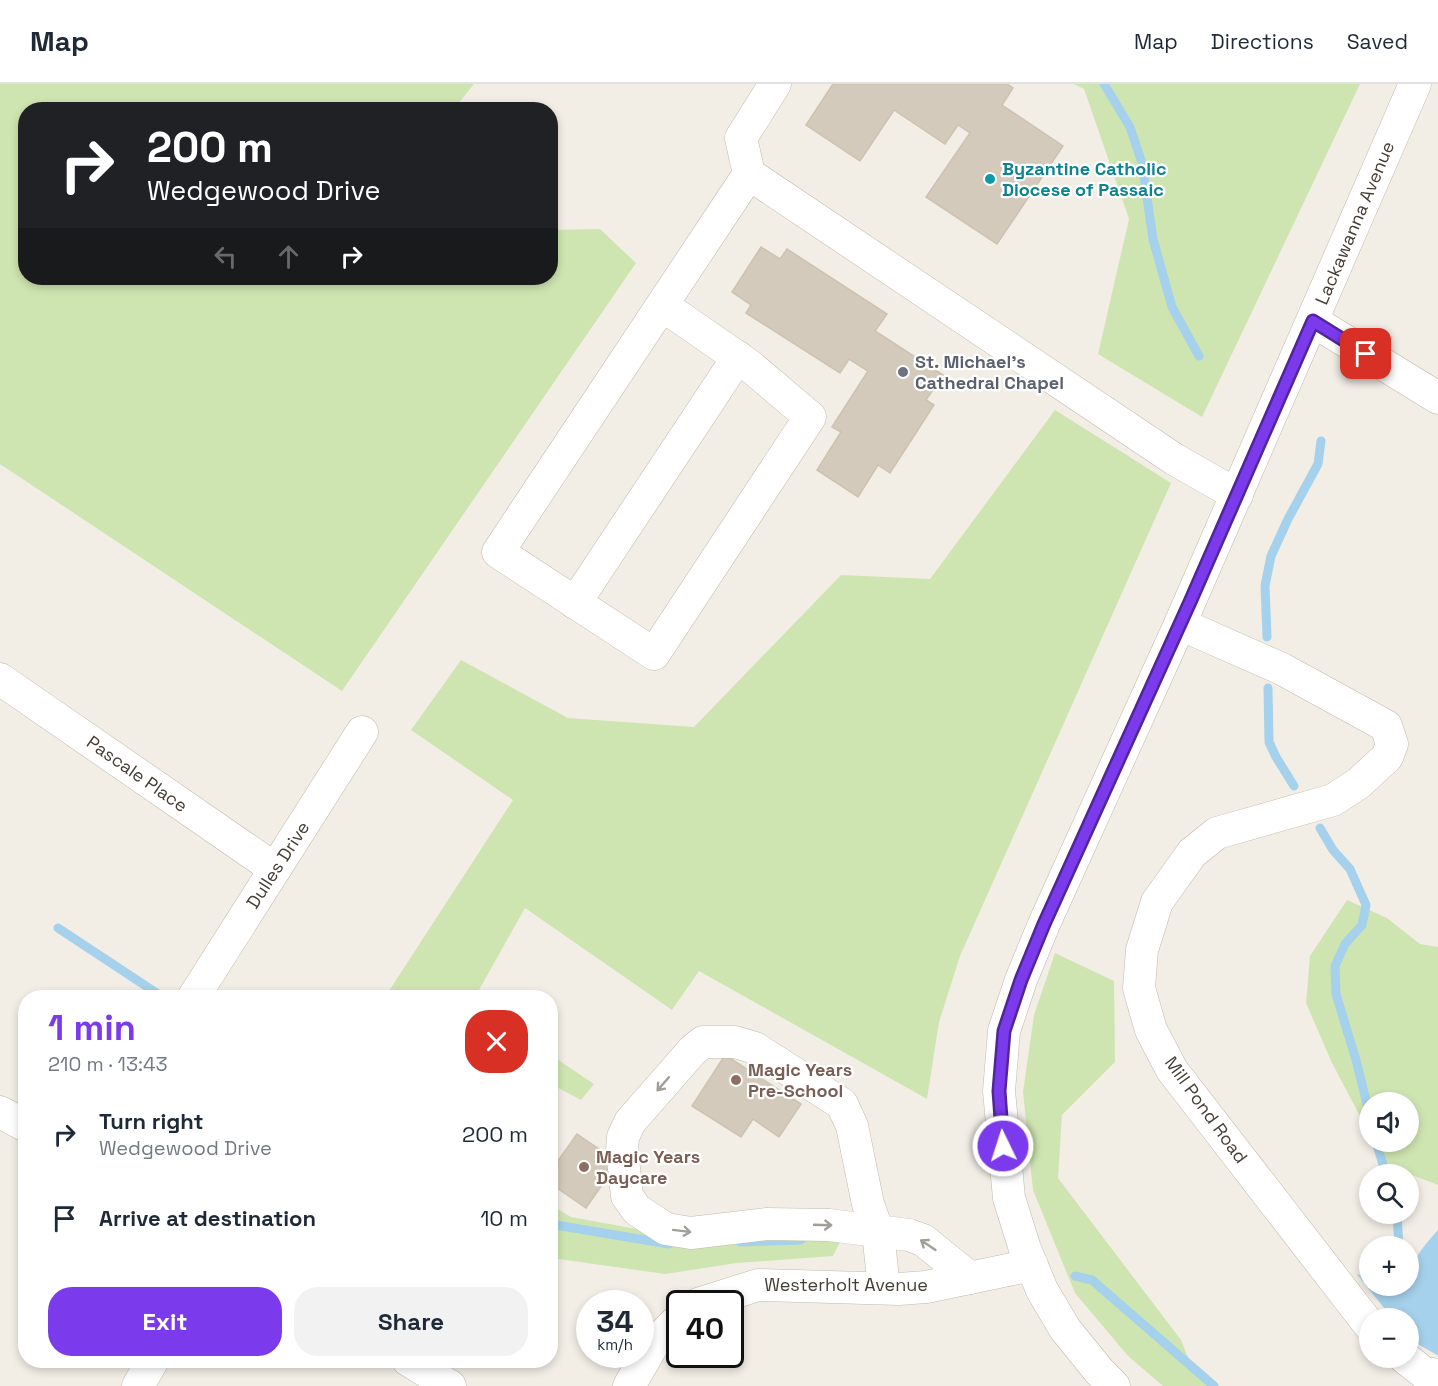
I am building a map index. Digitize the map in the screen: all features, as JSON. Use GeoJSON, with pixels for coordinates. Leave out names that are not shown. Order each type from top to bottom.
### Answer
{"type":"FeatureCollection","features":[{"type":"Feature","properties":{"kind":"street"},"geometry":{"type":"LineString","coordinates":[[775,84],[741,138],[749,174],[1174,459],[1237,495]]}},
{"type":"Feature","properties":{"kind":"street","name":"Lackawanna Avenue"},"geometry":{"type":"LineString","coordinates":[[1114,1386],[1065,1329],[1042,1290],[1009,1198],[999,1091],[1004,1031],[1021,980],[1044,924],[1237,495],[1415,84]]}},
{"type":"Feature","properties":{"kind":"street"},"geometry":{"type":"LineString","coordinates":[[662,305],[738,357],[810,417],[654,654],[498,552],[662,305],[749,174]]}},
{"type":"Feature","properties":{"kind":"street"},"geometry":{"type":"LineString","coordinates":[[1313,321],[1438,398]]}},
{"type":"Feature","properties":{"kind":"street"},"geometry":{"type":"LineString","coordinates":[[575,603],[738,357]]}},
{"type":"Feature","properties":{"kind":"street","name":"Mill Pond Road"},"geometry":{"type":"LineString","coordinates":[[1180,624],[1282,669],[1386,726],[1392,744],[1387,757],[1366,777],[1333,800],[1217,833],[1192,853],[1157,903],[1142,950],[1139,988],[1151,1030],[1172,1070],[1359,1312]]}},
{"type":"Feature","properties":{"kind":"street","name":"Pascale Place"},"geometry":{"type":"LineString","coordinates":[[0,679],[275,869]]}},
{"type":"Feature","properties":{"kind":"street","name":"Dulles Drive"},"geometry":{"type":"LineString","coordinates":[[198,990],[363,732]]}},
{"type":"Feature","properties":{"kind":"street"},"geometry":{"type":"LineString","coordinates":[[884,1288],[878,1232],[867,1204],[852,1126],[842,1104],[755,1048],[735,1042],[703,1042],[693,1050],[630,1122],[623,1137],[622,1150],[627,1196],[637,1210],[666,1229],[691,1233],[767,1224],[829,1225],[863,1228],[878,1232],[909,1235],[923,1240],[970,1278]]}},
{"type":"Feature","properties":{"kind":"street"},"geometry":{"type":"LineString","coordinates":[[0,1112],[18,1122]]}},
{"type":"Feature","properties":{"kind":"street","name":"Westerholt Avenue"},"geometry":{"type":"LineString","coordinates":[[742,1290],[758,1285],[926,1287],[1032,1265]]}},
{"type":"Feature","properties":{"kind":"street"},"geometry":{"type":"LineString","coordinates":[[629,1386],[653,1345],[666,1332]]}},
{"type":"Feature","properties":{"kind":"street"},"geometry":{"type":"LineString","coordinates":[[138,1386],[148,1368]]}},
{"type":"Feature","properties":{"kind":"street"},"geometry":{"type":"LineString","coordinates":[[421,1368],[450,1386]]}},
{"type":"Feature","properties":{"kind":"street"},"geometry":{"type":"LineString","coordinates":[[1418,1368],[1424,1373],[1438,1375]]}},
{"type":"Feature","properties":{"kind":"green space"},"geometry":{"type":"Polygon","coordinates":[[[0,84],[474,84],[460,102],[18,102],[18,285],[558,285],[558,230],[600,229],[636,263],[342,691],[0,464],[0,84]]]}},
{"type":"Feature","properties":{"kind":"green space"},"geometry":{"type":"Polygon","coordinates":[[[1074,84],[1360,84],[1202,417],[1098,354],[1129,219],[1084,89],[1074,84]]]}},
{"type":"Feature","properties":{"kind":"green space"},"geometry":{"type":"Polygon","coordinates":[[[1055,410],[1171,483],[960,956],[939,1022],[927,1099],[699,971],[672,1010],[525,908],[479,990],[390,990],[513,800],[411,730],[461,660],[568,718],[694,727],[841,575],[930,579],[1055,410]]]}},
{"type":"Feature","properties":{"kind":"green space"},"geometry":{"type":"Polygon","coordinates":[[[1347,900],[1387,918],[1420,944],[1438,947],[1438,1185],[1419,1178],[1419,1164],[1385,1164],[1379,1152],[1419,1152],[1419,1092],[1359,1092],[1359,1114],[1332,1063],[1306,1003],[1310,956],[1347,900]]]}},
{"type":"Feature","properties":{"kind":"green space"},"geometry":{"type":"Polygon","coordinates":[[[1055,953],[1114,981],[1115,1062],[1062,1115],[1058,1178],[1181,1340],[1191,1365],[1214,1386],[1163,1386],[1128,1356],[1075,1293],[1033,1190],[1023,1092],[1034,1015],[1055,953]]]}},
{"type":"Feature","properties":{"kind":"green space"},"geometry":{"type":"Polygon","coordinates":[[[558,1060],[594,1084],[581,1100],[558,1088],[558,1060]]]}},
{"type":"Feature","properties":{"kind":"green space"},"geometry":{"type":"Polygon","coordinates":[[[558,1209],[571,1217],[675,1236],[842,1238],[833,1256],[737,1263],[665,1274],[558,1259],[558,1209]]]}},
{"type":"Feature","properties":{"kind":"water"},"geometry":{"type":"Polygon","coordinates":[[[1438,1230],[1438,1355],[1419,1345],[1419,1308],[1384,1308],[1374,1296],[1419,1296],[1419,1254],[1438,1230]]]}},
{"type":"Feature","properties":{"kind":"building","name":"Byzantine Catholic Diocese of Passaic"},"geometry":{"type":"Polygon","coordinates":[[[833,84],[1007,84],[1013,88],[1002,105],[1063,146],[997,244],[926,197],[970,133],[958,125],[945,144],[894,110],[860,161],[806,125],[833,84]]]}},
{"type":"Feature","properties":{"kind":"building","name":"St. Michael's Cathedral Chapel"},"geometry":{"type":"Polygon","coordinates":[[[761,247],[780,259],[787,249],[887,314],[875,331],[943,375],[926,400],[934,405],[890,473],[878,465],[858,497],[817,470],[841,432],[832,427],[868,371],[849,359],[840,373],[746,313],[751,305],[732,292],[761,247]]]}},
{"type":"Feature","properties":{"kind":"building","name":"Magic Years Pre-School"},"geometry":{"type":"Polygon","coordinates":[[[725,1055],[801,1104],[779,1137],[753,1119],[741,1137],[692,1106],[725,1055]]]}},
{"type":"Feature","properties":{"kind":"building","name":"Magic Years Daycare"},"geometry":{"type":"Polygon","coordinates":[[[577,1134],[618,1162],[586,1208],[558,1189],[558,1161],[577,1134]]]}},
{"type":"Feature","properties":{"kind":"waterway"},"geometry":{"type":"LineString","coordinates":[[1104,84],[1130,127],[1142,163],[1153,239],[1172,307],[1199,356]]}},
{"type":"Feature","properties":{"kind":"waterway"},"geometry":{"type":"LineString","coordinates":[[1267,637],[1265,586],[1271,556],[1318,464],[1321,441]]}},
{"type":"Feature","properties":{"kind":"waterway"},"geometry":{"type":"LineString","coordinates":[[1268,688],[1269,742],[1294,786]]}},
{"type":"Feature","properties":{"kind":"waterway"},"geometry":{"type":"LineString","coordinates":[[1320,828],[1333,850],[1350,869],[1366,905],[1362,925],[1345,944],[1335,966],[1336,994],[1364,1092]]}},
{"type":"Feature","properties":{"kind":"waterway"},"geometry":{"type":"LineString","coordinates":[[58,928],[152,990]]}},
{"type":"Feature","properties":{"kind":"waterway"},"geometry":{"type":"LineString","coordinates":[[1379,1152],[1383,1164]]}},
{"type":"Feature","properties":{"kind":"waterway"},"geometry":{"type":"LineString","coordinates":[[1398,1224],[1398,1236]]}},
{"type":"Feature","properties":{"kind":"waterway"},"geometry":{"type":"LineString","coordinates":[[558,1225],[669,1244]]}},
{"type":"Feature","properties":{"kind":"waterway"},"geometry":{"type":"LineString","coordinates":[[740,1242],[801,1240]]}},
{"type":"Feature","properties":{"kind":"waterway"},"geometry":{"type":"LineString","coordinates":[[1075,1276],[1092,1280],[1214,1386]]}},
{"type":"Feature","properties":{"kind":"place","name":"Byzantine Catholic Diocese of Passaic"},"geometry":{"type":"Point","coordinates":[990,179]}},
{"type":"Feature","properties":{"kind":"place","name":"St. Michael's Cathedral Chapel"},"geometry":{"type":"Point","coordinates":[903,372]}},
{"type":"Feature","properties":{"kind":"place","name":"Magic Years Pre-School"},"geometry":{"type":"Point","coordinates":[736,1080]}},
{"type":"Feature","properties":{"kind":"place","name":"Magic Years Daycare"},"geometry":{"type":"Point","coordinates":[584,1167]}},
{"type":"Feature","properties":{"kind":"route"},"geometry":{"type":"LineString","coordinates":[[1003,1146],[999,1091],[1004,1031],[1021,980],[1313,321],[1366,354]]}}]}
